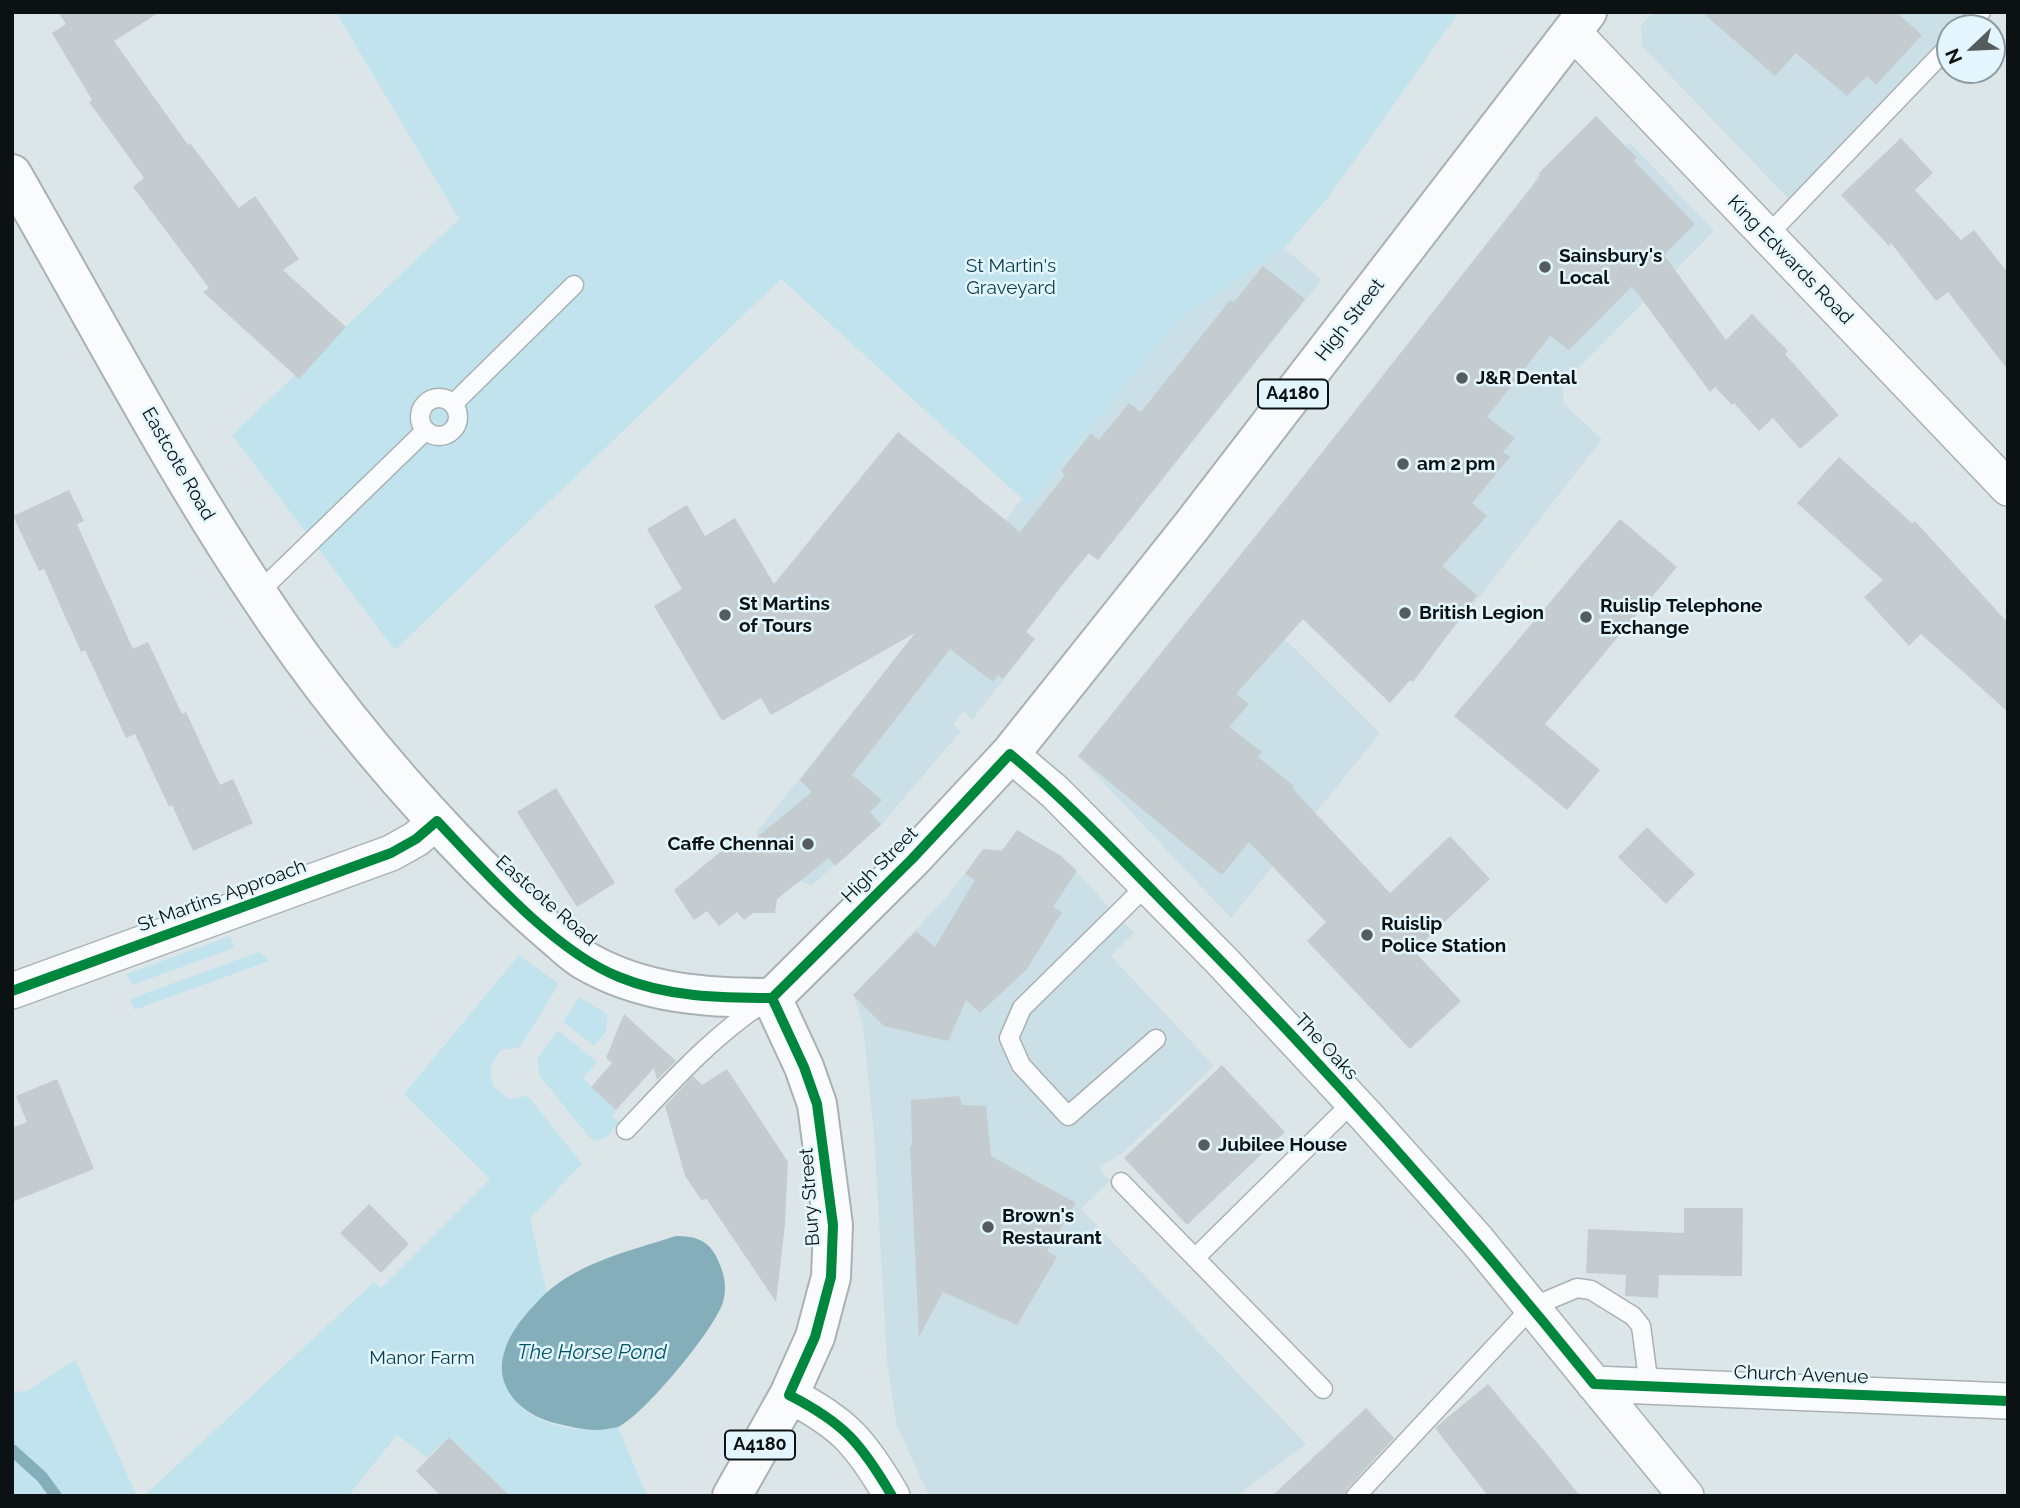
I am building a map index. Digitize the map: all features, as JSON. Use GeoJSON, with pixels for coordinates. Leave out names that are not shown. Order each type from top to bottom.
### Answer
{"type":"FeatureCollection","features":[{"type":"Feature","properties":{"kind":"main road","name":"High Street"},"geometry":{"type":"LineString","coordinates":[[772,998],[912,859],[1010,754],[1191,527],[1580,22]]}},
{"type":"Feature","properties":{"kind":"main road","name":"Eastcote Road"},"geometry":{"type":"LineString","coordinates":[[12,174],[202,508],[257,594],[369,744],[437,821],[527,913],[581,958],[619,977],[656,989],[693,996],[772,998]]}},
{"type":"Feature","properties":{"kind":"main road","name":"Bury Street"},"geometry":{"type":"LineString","coordinates":[[732,1496],[789,1395],[815,1337],[831,1277],[833,1225],[817,1104],[804,1067],[772,998]]}},
{"type":"Feature","properties":{"kind":"street","name":"King Edwards Road"},"geometry":{"type":"LineString","coordinates":[[1580,22],[1766,237],[2008,488]]}},
{"type":"Feature","properties":{"kind":"street","name":"The Oaks"},"geometry":{"type":"LineString","coordinates":[[1010,754],[1055,792],[1221,960],[1353,1102],[1477,1240],[1686,1496]]}},
{"type":"Feature","properties":{"kind":"street","name":"St Martins Approach"},"geometry":{"type":"LineString","coordinates":[[12,991],[391,853],[416,839],[437,821]]}},
{"type":"Feature","properties":{"kind":"street","name":"Church Avenue"},"geometry":{"type":"LineString","coordinates":[[1594,1384],[2008,1401]]}},
{"type":"Feature","properties":{"kind":"street"},"geometry":{"type":"LineString","coordinates":[[789,1395],[831,1418],[852,1437],[892,1496]]}},
{"type":"Feature","properties":{"kind":"lane"},"geometry":{"type":"LineString","coordinates":[[1766,237],[1936,60]]}},
{"type":"Feature","properties":{"kind":"lane"},"geometry":{"type":"LineString","coordinates":[[453,404],[574,285]]}},
{"type":"Feature","properties":{"kind":"lane"},"geometry":{"type":"LineString","coordinates":[[444,398],[453,404],[458,419],[453,431],[442,437],[430,435],[425,431],[419,414],[426,403],[444,398]]}},
{"type":"Feature","properties":{"kind":"lane"},"geometry":{"type":"LineString","coordinates":[[257,594],[425,431]]}},
{"type":"Feature","properties":{"kind":"lane"},"geometry":{"type":"LineString","coordinates":[[1147,885],[1022,1008],[1009,1038],[1021,1065],[1068,1116],[1156,1039]]}},
{"type":"Feature","properties":{"kind":"lane"},"geometry":{"type":"LineString","coordinates":[[626,1130],[694,1058],[744,1016],[772,998]]}},
{"type":"Feature","properties":{"kind":"lane"},"geometry":{"type":"LineString","coordinates":[[1195,1258],[1353,1102]]}},
{"type":"Feature","properties":{"kind":"lane"},"geometry":{"type":"LineString","coordinates":[[1121,1182],[1323,1389]]}},
{"type":"Feature","properties":{"kind":"lane"},"geometry":{"type":"LineString","coordinates":[[1356,1496],[1532,1307],[1577,1288],[1591,1290],[1633,1316],[1641,1326],[1649,1386]]}},
{"type":"Feature","properties":{"kind":"shaded area"},"geometry":{"type":"Polygon","coordinates":[[[1653,12],[1981,12],[1936,14],[1936,61],[1798,209],[1642,46],[1641,25],[1653,12]]]}},
{"type":"Feature","properties":{"kind":"shaded area"},"geometry":{"type":"Polygon","coordinates":[[[1596,116],[1625,146],[1629,142],[1714,231],[1563,384],[1564,404],[1602,439],[1467,613],[1390,703],[1296,612],[1292,491],[1531,187],[1539,173],[1596,116]]]}},
{"type":"Feature","properties":{"kind":"shaded area"},"geometry":{"type":"Polygon","coordinates":[[[1284,248],[1322,280],[1098,560],[1088,553],[1026,632],[1035,639],[972,720],[964,711],[953,724],[961,731],[881,825],[811,886],[802,881],[798,883],[756,833],[1022,499],[1029,505],[1180,318],[1284,248]]]}},
{"type":"Feature","properties":{"kind":"shaded area"},"geometry":{"type":"Polygon","coordinates":[[[1222,577],[1380,733],[1231,918],[1078,756],[1222,577]]]}},
{"type":"Feature","properties":{"kind":"shaded area"},"geometry":{"type":"Polygon","coordinates":[[[1017,830],[1061,856],[1134,933],[1111,956],[1214,1066],[1123,1153],[1099,1167],[1110,1181],[1081,1209],[1306,1444],[1236,1496],[929,1496],[897,1426],[887,1361],[874,1135],[863,1024],[853,995],[947,897],[983,849],[989,851],[1004,848],[1017,830]]]}},
{"type":"Feature","properties":{"kind":"green space","name":"St Martin's Graveyard"},"geometry":{"type":"Polygon","coordinates":[[[336,12],[1459,12],[1330,195],[1284,248],[1180,318],[1029,505],[781,279],[395,650],[232,435],[459,219],[336,12]]]}},
{"type":"Feature","properties":{"kind":"green space"},"geometry":{"type":"Polygon","coordinates":[[[230,936],[234,948],[132,985],[127,974],[230,936]]]}},
{"type":"Feature","properties":{"kind":"green space"},"geometry":{"type":"Polygon","coordinates":[[[259,952],[269,961],[134,1010],[130,999],[259,952]]]}},
{"type":"Feature","properties":{"kind":"green space","name":"Manor Farm"},"geometry":{"type":"Polygon","coordinates":[[[519,955],[559,984],[520,1047],[501,1050],[490,1067],[493,1086],[509,1099],[528,1096],[582,1164],[530,1218],[547,1293],[513,1332],[509,1392],[523,1409],[556,1425],[594,1430],[618,1427],[647,1496],[510,1496],[449,1437],[427,1457],[397,1435],[348,1496],[144,1496],[374,1282],[381,1288],[490,1179],[404,1094],[519,955]]]}},
{"type":"Feature","properties":{"kind":"green space"},"geometry":{"type":"Polygon","coordinates":[[[579,997],[607,1014],[606,1032],[594,1046],[563,1022],[579,997]]]}},
{"type":"Feature","properties":{"kind":"green space"},"geometry":{"type":"Polygon","coordinates":[[[558,1030],[597,1062],[583,1078],[616,1110],[612,1116],[619,1122],[607,1137],[597,1141],[589,1137],[540,1076],[537,1059],[558,1030]]]}},
{"type":"Feature","properties":{"kind":"green space"},"geometry":{"type":"Polygon","coordinates":[[[75,1360],[137,1496],[12,1496],[12,1392],[27,1391],[75,1360]]]}},
{"type":"Feature","properties":{"kind":"water","name":"The Horse Pond"},"geometry":{"type":"Polygon","coordinates":[[[676,1236],[699,1240],[712,1250],[723,1272],[724,1296],[707,1331],[660,1390],[629,1420],[618,1427],[600,1430],[555,1423],[521,1406],[506,1387],[502,1363],[512,1334],[533,1306],[559,1283],[590,1265],[676,1236]]]}},
{"type":"Feature","properties":{"kind":"building"},"geometry":{"type":"Polygon","coordinates":[[[58,12],[160,12],[114,41],[188,145],[190,143],[239,208],[255,196],[299,259],[283,270],[346,327],[299,379],[203,292],[209,288],[133,187],[144,178],[89,102],[92,100],[52,33],[66,24],[58,12]]]}},
{"type":"Feature","properties":{"kind":"building"},"geometry":{"type":"Polygon","coordinates":[[[1702,12],[1896,12],[1922,35],[1876,85],[1867,76],[1847,96],[1796,53],[1775,76],[1702,12]]]}},
{"type":"Feature","properties":{"kind":"building"},"geometry":{"type":"Polygon","coordinates":[[[1596,116],[1637,158],[1634,161],[1695,224],[1664,255],[1726,340],[1752,314],[1788,351],[1785,354],[1839,415],[1800,449],[1773,418],[1759,431],[1734,403],[1732,405],[1715,387],[1710,392],[1632,286],[1569,350],[1550,336],[1487,417],[1515,438],[1503,452],[1510,457],[1472,503],[1487,516],[1442,566],[1477,595],[1413,682],[1410,680],[1390,703],[1303,619],[1236,694],[1249,704],[1229,727],[1262,752],[1258,757],[1294,786],[1292,788],[1390,893],[1450,836],[1490,879],[1414,951],[1461,1001],[1410,1049],[1307,941],[1326,922],[1249,842],[1222,875],[1078,756],[1287,497],[1541,175],[1539,173],[1596,116]]]}},
{"type":"Feature","properties":{"kind":"building"},"geometry":{"type":"Polygon","coordinates":[[[1901,138],[1933,173],[1915,190],[1961,240],[1974,230],[2008,273],[2008,370],[1948,292],[1936,301],[1891,243],[1889,246],[1841,195],[1901,138]]]}},
{"type":"Feature","properties":{"kind":"building"},"geometry":{"type":"Polygon","coordinates":[[[1263,266],[1305,299],[1098,560],[1089,553],[1068,578],[1026,632],[1035,639],[1003,679],[998,675],[993,682],[950,649],[852,775],[882,800],[870,812],[881,825],[835,866],[829,858],[777,899],[775,913],[753,913],[744,920],[737,912],[719,926],[707,911],[694,920],[674,890],[736,839],[744,848],[812,792],[800,780],[915,633],[771,715],[761,698],[722,721],[654,606],[682,589],[647,529],[687,505],[705,536],[735,518],[774,584],[898,432],[1020,532],[1065,475],[1061,471],[1091,433],[1099,440],[1129,403],[1141,412],[1230,300],[1234,302],[1263,266]]]}},
{"type":"Feature","properties":{"kind":"building"},"geometry":{"type":"Polygon","coordinates":[[[1839,457],[1912,523],[1915,521],[2008,623],[2008,712],[1921,634],[1909,646],[1864,597],[1883,580],[1797,503],[1839,457]]]}},
{"type":"Feature","properties":{"kind":"building"},"geometry":{"type":"Polygon","coordinates":[[[69,490],[84,521],[77,524],[133,649],[148,642],[182,714],[186,712],[220,785],[233,779],[253,823],[193,851],[135,734],[126,738],[85,650],[81,652],[44,569],[39,571],[13,516],[69,490]]]}},
{"type":"Feature","properties":{"kind":"building","name":"Ruislip Telephone Exchange"},"geometry":{"type":"Polygon","coordinates":[[[1620,519],[1677,567],[1545,724],[1600,770],[1567,810],[1454,716],[1620,519]]]}},
{"type":"Feature","properties":{"kind":"building"},"geometry":{"type":"Polygon","coordinates":[[[556,788],[615,883],[577,907],[517,812],[556,788]]]}},
{"type":"Feature","properties":{"kind":"building"},"geometry":{"type":"Polygon","coordinates":[[[1647,827],[1695,874],[1666,904],[1618,857],[1647,827]]]}},
{"type":"Feature","properties":{"kind":"building"},"geometry":{"type":"Polygon","coordinates":[[[1017,830],[1061,856],[1077,871],[1053,907],[1062,912],[1027,969],[980,1013],[966,1000],[948,1041],[884,1026],[853,995],[916,931],[935,947],[975,880],[965,874],[983,849],[1002,851],[1017,830]]]}},
{"type":"Feature","properties":{"kind":"building"},"geometry":{"type":"Polygon","coordinates":[[[624,1014],[676,1061],[657,1080],[654,1068],[616,1110],[591,1087],[612,1063],[606,1058],[624,1014]]]}},
{"type":"Feature","properties":{"kind":"building","name":"Jubilee House"},"geometry":{"type":"Polygon","coordinates":[[[1222,1065],[1285,1132],[1187,1225],[1124,1158],[1222,1065]]]}},
{"type":"Feature","properties":{"kind":"building"},"geometry":{"type":"Polygon","coordinates":[[[727,1069],[788,1162],[785,1224],[776,1302],[706,1198],[702,1201],[685,1176],[665,1106],[693,1076],[702,1085],[727,1069]]]}},
{"type":"Feature","properties":{"kind":"building"},"geometry":{"type":"Polygon","coordinates":[[[57,1079],[94,1169],[12,1202],[12,1128],[27,1122],[16,1096],[57,1079]]]}},
{"type":"Feature","properties":{"kind":"building","name":"Brown's Restaurant"},"geometry":{"type":"Polygon","coordinates":[[[959,1096],[962,1105],[986,1106],[991,1156],[1076,1203],[1047,1251],[1057,1257],[1017,1325],[943,1292],[919,1337],[910,1145],[912,1146],[911,1100],[959,1096]]]}},
{"type":"Feature","properties":{"kind":"building"},"geometry":{"type":"Polygon","coordinates":[[[369,1204],[409,1244],[381,1273],[340,1233],[369,1204]]]}},
{"type":"Feature","properties":{"kind":"building"},"geometry":{"type":"Polygon","coordinates":[[[1684,1208],[1743,1208],[1742,1276],[1659,1275],[1658,1298],[1625,1296],[1626,1275],[1586,1273],[1588,1229],[1684,1233],[1684,1208]]]}},
{"type":"Feature","properties":{"kind":"building"},"geometry":{"type":"Polygon","coordinates":[[[1488,1384],[1580,1496],[1488,1496],[1435,1428],[1488,1384]]]}},
{"type":"Feature","properties":{"kind":"building"},"geometry":{"type":"Polygon","coordinates":[[[1366,1408],[1394,1438],[1348,1488],[1345,1496],[1272,1496],[1366,1408]]]}},
{"type":"Feature","properties":{"kind":"building"},"geometry":{"type":"Polygon","coordinates":[[[449,1437],[510,1496],[441,1496],[416,1471],[449,1437]]]}},
{"type":"Feature","properties":{"kind":"waterway"},"geometry":{"type":"LineString","coordinates":[[12,1450],[42,1477],[56,1496]]}},
{"type":"Feature","properties":{"kind":"cycle path"},"geometry":{"type":"LineString","coordinates":[[772,998],[912,859],[1010,754],[1100,837],[1292,1035],[1446,1207],[1594,1384],[2008,1401]]}},
{"type":"Feature","properties":{"kind":"cycle path"},"geometry":{"type":"LineString","coordinates":[[12,991],[391,853],[416,839],[437,821],[522,908],[546,930],[594,965],[637,984],[656,989],[713,997],[772,998]]}},
{"type":"Feature","properties":{"kind":"cycle path"},"geometry":{"type":"LineString","coordinates":[[772,998],[804,1067],[817,1104],[833,1225],[831,1277],[815,1337],[789,1395],[824,1415],[850,1436],[871,1462],[892,1496]]}},
{"type":"Feature","properties":{"kind":"place","name":"Sainsbury's Local"},"geometry":{"type":"Point","coordinates":[1545,267]}},
{"type":"Feature","properties":{"kind":"place","name":"J&R Dental"},"geometry":{"type":"Point","coordinates":[1462,378]}},
{"type":"Feature","properties":{"kind":"place","name":"am 2 pm"},"geometry":{"type":"Point","coordinates":[1403,464]}},
{"type":"Feature","properties":{"kind":"place","name":"British Legion"},"geometry":{"type":"Point","coordinates":[1405,613]}},
{"type":"Feature","properties":{"kind":"place","name":"St Martins of Tours"},"geometry":{"type":"Point","coordinates":[725,615]}},
{"type":"Feature","properties":{"kind":"place","name":"Ruislip Telephone Exchange"},"geometry":{"type":"Point","coordinates":[1586,617]}},
{"type":"Feature","properties":{"kind":"place","name":"Caffe Chennai"},"geometry":{"type":"Point","coordinates":[808,844]}},
{"type":"Feature","properties":{"kind":"place","name":"Ruislip Police Station"},"geometry":{"type":"Point","coordinates":[1367,935]}},
{"type":"Feature","properties":{"kind":"place","name":"Jubilee House"},"geometry":{"type":"Point","coordinates":[1204,1145]}},
{"type":"Feature","properties":{"kind":"place","name":"Brown's Restaurant"},"geometry":{"type":"Point","coordinates":[988,1227]}}]}
